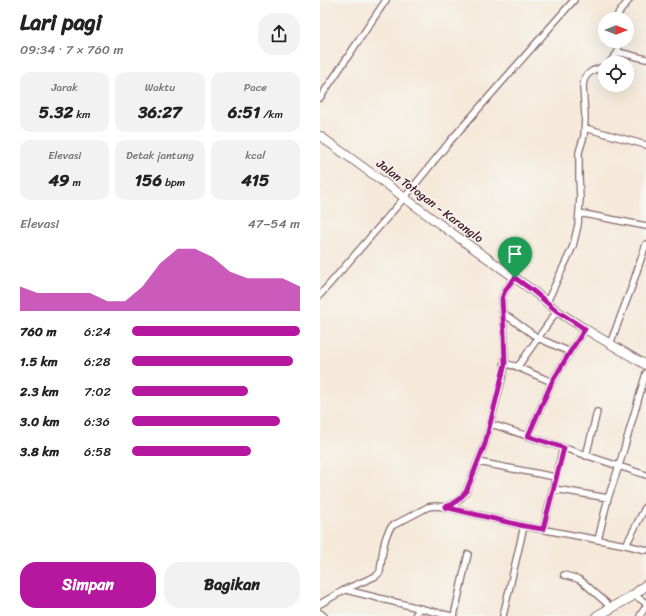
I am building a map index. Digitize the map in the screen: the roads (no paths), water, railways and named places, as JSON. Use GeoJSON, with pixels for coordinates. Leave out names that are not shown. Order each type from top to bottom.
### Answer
{"type":"FeatureCollection","features":[{"type":"Feature","properties":{"kind":"main road","name":"Jalan Totogan - Karanglo"},"geometry":{"type":"LineString","coordinates":[[320,136],[515,278],[557,311],[646,365]]}},
{"type":"Feature","properties":{"kind":"main road"},"geometry":{"type":"LineString","coordinates":[[597,616],[634,595],[646,585]]}},
{"type":"Feature","properties":{"kind":"street"},"geometry":{"type":"LineString","coordinates":[[320,98],[386,0]]}},
{"type":"Feature","properties":{"kind":"street"},"geometry":{"type":"LineString","coordinates":[[320,295],[405,197],[451,140],[574,0]]}},
{"type":"Feature","properties":{"kind":"street"},"geometry":{"type":"LineString","coordinates":[[620,12],[629,0]]}},
{"type":"Feature","properties":{"kind":"street"},"geometry":{"type":"LineString","coordinates":[[615,56],[618,52],[618,48]]}},
{"type":"Feature","properties":{"kind":"street"},"geometry":{"type":"LineString","coordinates":[[618,52],[645,57]]}},
{"type":"Feature","properties":{"kind":"street"},"geometry":{"type":"LineString","coordinates":[[546,302],[573,246],[578,225],[580,192],[579,152],[585,128],[583,87],[584,80],[587,75],[598,69]]}},
{"type":"Feature","properties":{"kind":"street"},"geometry":{"type":"LineString","coordinates":[[585,128],[646,145]]}},
{"type":"Feature","properties":{"kind":"street"},"geometry":{"type":"LineString","coordinates":[[579,213],[646,226]]}},
{"type":"Feature","properties":{"kind":"street"},"geometry":{"type":"LineString","coordinates":[[610,344],[646,244]]}},
{"type":"Feature","properties":{"kind":"street"},"geometry":{"type":"LineString","coordinates":[[445,507],[453,504],[466,492],[485,444],[504,371],[502,299],[507,287],[515,278]]}},
{"type":"Feature","properties":{"kind":"street"},"geometry":{"type":"LineString","coordinates":[[517,366],[521,363],[557,311]]}},
{"type":"Feature","properties":{"kind":"street"},"geometry":{"type":"LineString","coordinates":[[503,313],[538,338],[570,352]]}},
{"type":"Feature","properties":{"kind":"street"},"geometry":{"type":"LineString","coordinates":[[528,436],[552,382],[585,329]]}},
{"type":"Feature","properties":{"kind":"street"},"geometry":{"type":"LineString","coordinates":[[504,363],[517,366],[552,382]]}},
{"type":"Feature","properties":{"kind":"street"},"geometry":{"type":"LineString","coordinates":[[598,540],[608,498],[619,466],[646,373]]}},
{"type":"Feature","properties":{"kind":"street"},"geometry":{"type":"LineString","coordinates":[[586,456],[597,412]]}},
{"type":"Feature","properties":{"kind":"street"},"geometry":{"type":"LineString","coordinates":[[490,424],[646,476]]}},
{"type":"Feature","properties":{"kind":"street"},"geometry":{"type":"LineString","coordinates":[[543,529],[555,477],[564,448]]}},
{"type":"Feature","properties":{"kind":"street"},"geometry":{"type":"LineString","coordinates":[[478,462],[555,477]]}},
{"type":"Feature","properties":{"kind":"street"},"geometry":{"type":"LineString","coordinates":[[553,489],[608,498]]}},
{"type":"Feature","properties":{"kind":"street"},"geometry":{"type":"LineString","coordinates":[[626,545],[646,506]]}},
{"type":"Feature","properties":{"kind":"street"},"geometry":{"type":"LineString","coordinates":[[320,604],[376,576],[380,572],[386,536],[392,526],[428,507],[445,507],[524,526],[646,549]]}},
{"type":"Feature","properties":{"kind":"street"},"geometry":{"type":"LineString","coordinates":[[503,616],[524,526]]}},
{"type":"Feature","properties":{"kind":"street"},"geometry":{"type":"LineString","coordinates":[[346,590],[453,616],[468,554]]}},
{"type":"Feature","properties":{"kind":"street"},"geometry":{"type":"LineString","coordinates":[[564,575],[583,582],[612,608]]}},
{"type":"Feature","properties":{"kind":"street"},"geometry":{"type":"LineString","coordinates":[[634,595],[646,603]]}},
{"type":"Feature","properties":{"kind":"street"},"geometry":{"type":"LineString","coordinates":[[640,616],[646,606]]}},
{"type":"Feature","properties":{"kind":"street"},"geometry":{"type":"LineString","coordinates":[[415,616],[419,608]]}},
{"type":"Feature","properties":{"kind":"street"},"geometry":{"type":"LineString","coordinates":[[320,613],[324,616]]}}]}
